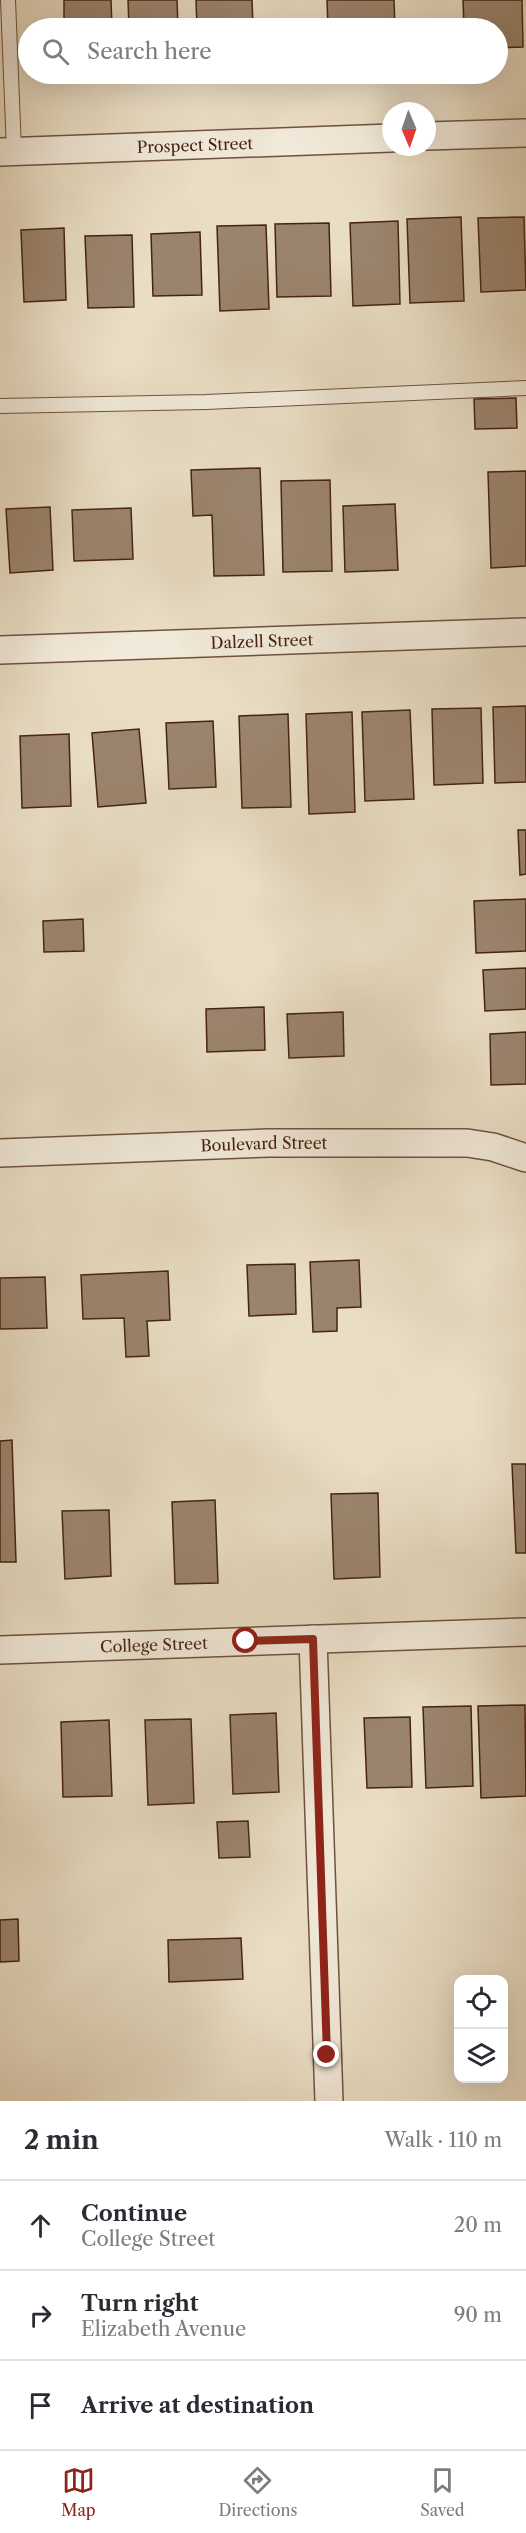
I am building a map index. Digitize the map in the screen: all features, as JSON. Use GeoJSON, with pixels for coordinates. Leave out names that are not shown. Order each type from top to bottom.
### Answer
{"type":"FeatureCollection","features":[{"type":"Feature","properties":{"kind":"street"},"geometry":{"type":"LineString","coordinates":[[436,136],[526,133]]}},
{"type":"Feature","properties":{"kind":"street","name":"Prospect Street"},"geometry":{"type":"LineString","coordinates":[[7,151],[382,138]]}},
{"type":"Feature","properties":{"kind":"street","name":"Dalzell Street"},"geometry":{"type":"LineString","coordinates":[[0,650],[526,632]]}},
{"type":"Feature","properties":{"kind":"street","name":"Boulevard Street"},"geometry":{"type":"LineString","coordinates":[[0,1153],[269,1143],[467,1143],[494,1147],[526,1158]]}},
{"type":"Feature","properties":{"kind":"street","name":"College Street"},"geometry":{"type":"LineString","coordinates":[[0,1650],[526,1632]]}},
{"type":"Feature","properties":{"kind":"street"},"geometry":{"type":"LineString","coordinates":[[313,1639],[329,2101]]}},
{"type":"Feature","properties":{"kind":"lane"},"geometry":{"type":"LineString","coordinates":[[7,151],[8,0]]}},
{"type":"Feature","properties":{"kind":"lane"},"geometry":{"type":"LineString","coordinates":[[0,406],[206,402],[526,388]]}},
{"type":"Feature","properties":{"kind":"building"},"geometry":{"type":"Polygon","coordinates":[[[64,0],[111,0],[112,18],[64,18],[64,0]]]}},
{"type":"Feature","properties":{"kind":"building"},"geometry":{"type":"Polygon","coordinates":[[[128,0],[177,0],[178,18],[129,18],[128,0]]]}},
{"type":"Feature","properties":{"kind":"building"},"geometry":{"type":"Polygon","coordinates":[[[196,0],[252,0],[253,18],[197,18],[196,0]]]}},
{"type":"Feature","properties":{"kind":"building"},"geometry":{"type":"Polygon","coordinates":[[[327,0],[394,0],[395,18],[328,18],[327,0]]]}},
{"type":"Feature","properties":{"kind":"building"},"geometry":{"type":"Polygon","coordinates":[[[463,0],[522,0],[523,47],[508,48],[508,18],[464,18],[463,0]]]}},
{"type":"Feature","properties":{"kind":"building"},"geometry":{"type":"Polygon","coordinates":[[[461,217],[464,301],[410,303],[407,219],[461,217]]]}},
{"type":"Feature","properties":{"kind":"building"},"geometry":{"type":"Polygon","coordinates":[[[524,217],[526,290],[481,292],[478,218],[524,217]]]}},
{"type":"Feature","properties":{"kind":"building"},"geometry":{"type":"Polygon","coordinates":[[[398,221],[400,304],[353,306],[350,223],[398,221]]]}},
{"type":"Feature","properties":{"kind":"building"},"geometry":{"type":"Polygon","coordinates":[[[329,223],[331,296],[277,297],[275,224],[329,223]]]}},
{"type":"Feature","properties":{"kind":"building"},"geometry":{"type":"Polygon","coordinates":[[[266,225],[269,309],[220,311],[217,226],[266,225]]]}},
{"type":"Feature","properties":{"kind":"building"},"geometry":{"type":"Polygon","coordinates":[[[64,228],[66,300],[24,302],[21,230],[64,228]]]}},
{"type":"Feature","properties":{"kind":"building"},"geometry":{"type":"Polygon","coordinates":[[[200,232],[202,295],[153,296],[151,234],[200,232]]]}},
{"type":"Feature","properties":{"kind":"building"},"geometry":{"type":"Polygon","coordinates":[[[132,235],[134,307],[88,308],[85,236],[132,235]]]}},
{"type":"Feature","properties":{"kind":"building"},"geometry":{"type":"Polygon","coordinates":[[[516,398],[517,428],[475,429],[474,399],[516,398]]]}},
{"type":"Feature","properties":{"kind":"building"},"geometry":{"type":"Polygon","coordinates":[[[260,468],[264,575],[214,576],[212,515],[193,516],[191,470],[260,468]]]}},
{"type":"Feature","properties":{"kind":"building"},"geometry":{"type":"Polygon","coordinates":[[[526,471],[526,566],[491,568],[488,472],[526,471]]]}},
{"type":"Feature","properties":{"kind":"building"},"geometry":{"type":"Polygon","coordinates":[[[330,480],[332,571],[283,572],[281,481],[330,480]]]}},
{"type":"Feature","properties":{"kind":"building"},"geometry":{"type":"Polygon","coordinates":[[[395,504],[398,570],[345,572],[343,506],[395,504]]]}},
{"type":"Feature","properties":{"kind":"building"},"geometry":{"type":"Polygon","coordinates":[[[50,507],[53,570],[10,573],[6,509],[50,507]]]}},
{"type":"Feature","properties":{"kind":"building"},"geometry":{"type":"Polygon","coordinates":[[[131,508],[133,559],[74,561],[72,510],[131,508]]]}},
{"type":"Feature","properties":{"kind":"building"},"geometry":{"type":"Polygon","coordinates":[[[526,706],[526,782],[495,783],[493,707],[526,706]]]}},
{"type":"Feature","properties":{"kind":"building"},"geometry":{"type":"Polygon","coordinates":[[[481,708],[483,783],[434,785],[432,709],[481,708]]]}},
{"type":"Feature","properties":{"kind":"building"},"geometry":{"type":"Polygon","coordinates":[[[410,710],[414,799],[365,801],[362,712],[410,710]]]}},
{"type":"Feature","properties":{"kind":"building"},"geometry":{"type":"Polygon","coordinates":[[[352,712],[355,812],[309,814],[306,714],[352,712]]]}},
{"type":"Feature","properties":{"kind":"building"},"geometry":{"type":"Polygon","coordinates":[[[288,714],[291,807],[242,808],[239,716],[288,714]]]}},
{"type":"Feature","properties":{"kind":"building"},"geometry":{"type":"Polygon","coordinates":[[[213,721],[216,787],[169,789],[166,723],[213,721]]]}},
{"type":"Feature","properties":{"kind":"building"},"geometry":{"type":"Polygon","coordinates":[[[139,729],[146,803],[98,807],[92,733],[139,729]]]}},
{"type":"Feature","properties":{"kind":"building"},"geometry":{"type":"Polygon","coordinates":[[[69,734],[71,806],[22,808],[20,736],[69,734]]]}},
{"type":"Feature","properties":{"kind":"building"},"geometry":{"type":"Polygon","coordinates":[[[518,830],[526,830],[526,874],[520,875],[518,830]]]}},
{"type":"Feature","properties":{"kind":"building"},"geometry":{"type":"Polygon","coordinates":[[[526,899],[526,951],[476,953],[474,901],[526,899]]]}},
{"type":"Feature","properties":{"kind":"building"},"geometry":{"type":"Polygon","coordinates":[[[83,919],[84,951],[44,952],[43,921],[83,919]]]}},
{"type":"Feature","properties":{"kind":"building"},"geometry":{"type":"Polygon","coordinates":[[[526,968],[526,1009],[485,1011],[483,970],[526,968]]]}},
{"type":"Feature","properties":{"kind":"building"},"geometry":{"type":"Polygon","coordinates":[[[264,1007],[265,1050],[207,1052],[206,1009],[264,1007]]]}},
{"type":"Feature","properties":{"kind":"building"},"geometry":{"type":"Polygon","coordinates":[[[343,1012],[344,1056],[289,1058],[287,1014],[343,1012]]]}},
{"type":"Feature","properties":{"kind":"building"},"geometry":{"type":"Polygon","coordinates":[[[526,1032],[526,1084],[491,1085],[490,1034],[526,1032]]]}},
{"type":"Feature","properties":{"kind":"building"},"geometry":{"type":"Polygon","coordinates":[[[359,1260],[361,1307],[337,1308],[337,1331],[313,1332],[310,1262],[359,1260]]]}},
{"type":"Feature","properties":{"kind":"building"},"geometry":{"type":"Polygon","coordinates":[[[295,1264],[296,1314],[249,1316],[247,1265],[295,1264]]]}},
{"type":"Feature","properties":{"kind":"building"},"geometry":{"type":"Polygon","coordinates":[[[168,1271],[170,1320],[147,1321],[149,1356],[126,1357],[124,1318],[83,1319],[81,1275],[168,1271]]]}},
{"type":"Feature","properties":{"kind":"building"},"geometry":{"type":"Polygon","coordinates":[[[45,1277],[47,1328],[0,1329],[0,1278],[45,1277]]]}},
{"type":"Feature","properties":{"kind":"building"},"geometry":{"type":"Polygon","coordinates":[[[12,1440],[16,1562],[0,1562],[0,1441],[12,1440]]]}},
{"type":"Feature","properties":{"kind":"building"},"geometry":{"type":"Polygon","coordinates":[[[512,1464],[526,1464],[526,1553],[516,1553],[512,1464]]]}},
{"type":"Feature","properties":{"kind":"building"},"geometry":{"type":"Polygon","coordinates":[[[378,1493],[380,1577],[334,1579],[331,1494],[378,1493]]]}},
{"type":"Feature","properties":{"kind":"building"},"geometry":{"type":"Polygon","coordinates":[[[215,1500],[218,1583],[175,1584],[172,1502],[215,1500]]]}},
{"type":"Feature","properties":{"kind":"building"},"geometry":{"type":"Polygon","coordinates":[[[109,1510],[111,1576],[65,1579],[62,1511],[109,1510]]]}},
{"type":"Feature","properties":{"kind":"building"},"geometry":{"type":"Polygon","coordinates":[[[525,1705],[526,1796],[481,1798],[478,1706],[525,1705]]]}},
{"type":"Feature","properties":{"kind":"building"},"geometry":{"type":"Polygon","coordinates":[[[471,1706],[473,1786],[426,1788],[423,1707],[471,1706]]]}},
{"type":"Feature","properties":{"kind":"building"},"geometry":{"type":"Polygon","coordinates":[[[276,1713],[279,1792],[233,1794],[230,1715],[276,1713]]]}},
{"type":"Feature","properties":{"kind":"building"},"geometry":{"type":"Polygon","coordinates":[[[410,1717],[412,1787],[367,1788],[364,1718],[410,1717]]]}},
{"type":"Feature","properties":{"kind":"building"},"geometry":{"type":"Polygon","coordinates":[[[191,1719],[194,1803],[148,1805],[145,1720],[191,1719]]]}},
{"type":"Feature","properties":{"kind":"building"},"geometry":{"type":"Polygon","coordinates":[[[109,1720],[112,1796],[63,1797],[61,1722],[109,1720]]]}},
{"type":"Feature","properties":{"kind":"building"},"geometry":{"type":"Polygon","coordinates":[[[248,1821],[250,1857],[219,1858],[217,1822],[248,1821]]]}},
{"type":"Feature","properties":{"kind":"building"},"geometry":{"type":"Polygon","coordinates":[[[18,1919],[19,1961],[0,1962],[0,1920],[18,1919]]]}},
{"type":"Feature","properties":{"kind":"building"},"geometry":{"type":"Polygon","coordinates":[[[241,1938],[243,1979],[169,1982],[168,1940],[241,1938]]]}},
{"type":"Feature","properties":{"kind":"route"},"geometry":{"type":"LineString","coordinates":[[246,1641],[313,1639],[327,2055]]}}]}
